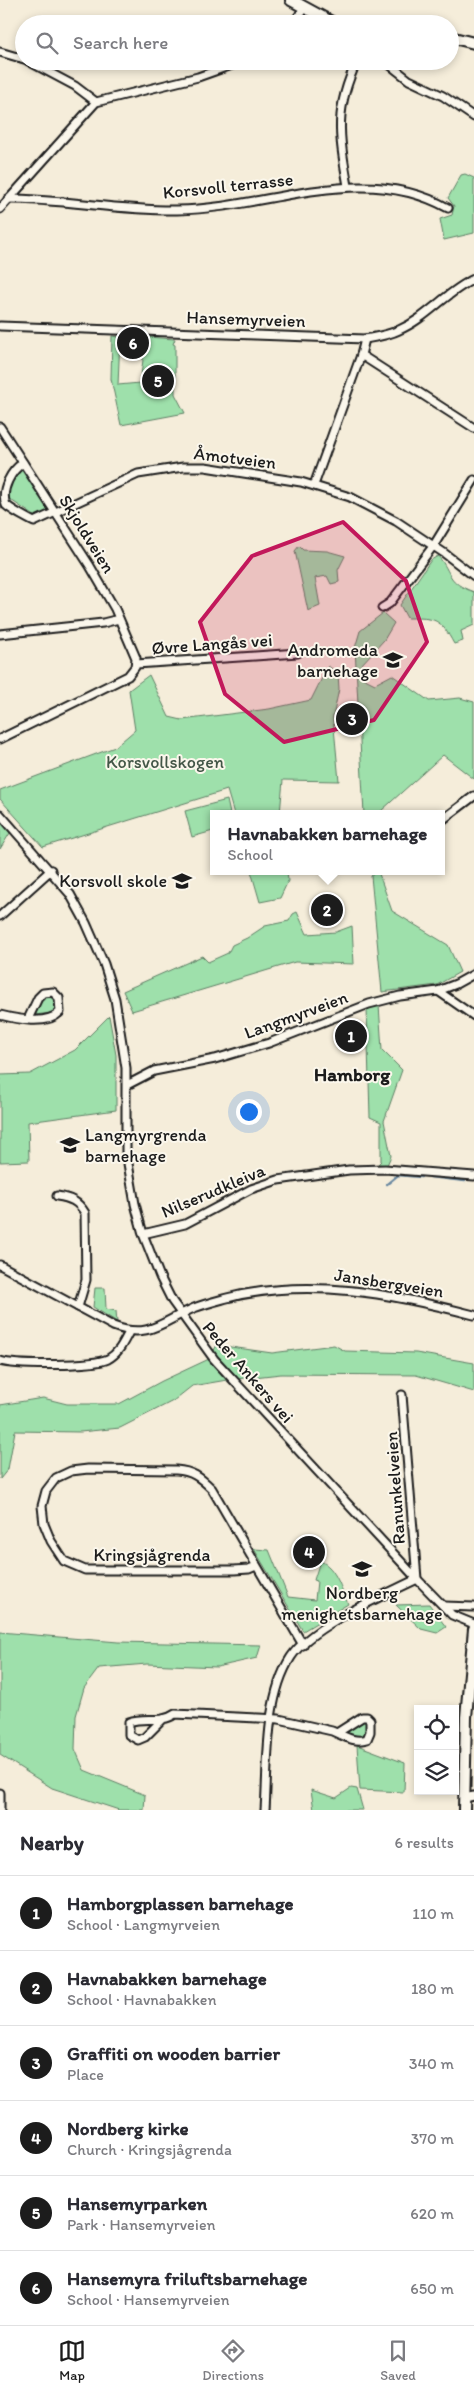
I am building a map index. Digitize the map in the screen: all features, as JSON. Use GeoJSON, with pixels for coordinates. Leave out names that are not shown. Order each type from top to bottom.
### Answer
{"type":"FeatureCollection","features":[{"type":"Feature","properties":{"kind":"main road"},"geometry":{"type":"LineString","coordinates":[[291,0],[318,15]]}},
{"type":"Feature","properties":{"kind":"main road"},"geometry":{"type":"LineString","coordinates":[[459,39],[474,43]]}},
{"type":"Feature","properties":{"kind":"main road"},"geometry":{"type":"LineString","coordinates":[[464,1810],[469,1797],[466,1717],[474,1629]]}},
{"type":"Feature","properties":{"kind":"street"},"geometry":{"type":"LineString","coordinates":[[299,15],[304,8]]}},
{"type":"Feature","properties":{"kind":"street"},"geometry":{"type":"LineString","coordinates":[[0,52],[15,56]]}},
{"type":"Feature","properties":{"kind":"street"},"geometry":{"type":"LineString","coordinates":[[45,70],[75,86],[96,102]]}},
{"type":"Feature","properties":{"kind":"street"},"geometry":{"type":"LineString","coordinates":[[0,209],[96,102],[195,78],[218,70]]}},
{"type":"Feature","properties":{"kind":"street"},"geometry":{"type":"LineString","coordinates":[[348,186],[339,136],[339,120],[346,86],[353,70]]}},
{"type":"Feature","properties":{"kind":"street"},"geometry":{"type":"LineString","coordinates":[[397,70],[410,80],[443,96],[474,117]]}},
{"type":"Feature","properties":{"kind":"street","name":"Korsvoll terrasse"},"geometry":{"type":"LineString","coordinates":[[8,199],[180,210],[264,200],[348,186],[383,187],[410,192],[448,208]]}},
{"type":"Feature","properties":{"kind":"street","name":"Hansemyrveien"},"geometry":{"type":"LineString","coordinates":[[0,326],[365,338],[399,330],[458,288],[474,279]]}},
{"type":"Feature","properties":{"kind":"street"},"geometry":{"type":"LineString","coordinates":[[314,485],[362,355],[365,338]]}},
{"type":"Feature","properties":{"kind":"street"},"geometry":{"type":"LineString","coordinates":[[362,355],[474,428]]}},
{"type":"Feature","properties":{"kind":"street","name":"Skjoldveien"},"geometry":{"type":"LineString","coordinates":[[0,427],[100,582],[134,651],[136,664]]}},
{"type":"Feature","properties":{"kind":"street","name":"Åmotveien"},"geometry":{"type":"LineString","coordinates":[[23,463],[4,478],[1,489],[4,502],[34,522],[128,478],[148,471],[178,467],[205,467],[314,485],[370,506],[434,545],[474,576]]}},
{"type":"Feature","properties":{"kind":"street"},"geometry":{"type":"LineString","coordinates":[[382,608],[390,603],[434,545],[474,480]]}},
{"type":"Feature","properties":{"kind":"street"},"geometry":{"type":"LineString","coordinates":[[0,634],[103,623],[119,619]]}},
{"type":"Feature","properties":{"kind":"street","name":"Øvre Langås vei"},"geometry":{"type":"LineString","coordinates":[[0,739],[128,676],[136,664],[298,653]]}},
{"type":"Feature","properties":{"kind":"street"},"geometry":{"type":"LineString","coordinates":[[445,818],[474,796]]}},
{"type":"Feature","properties":{"kind":"street","name":"Peder Ankers vei"},"geometry":{"type":"LineString","coordinates":[[0,814],[51,870],[78,908],[104,964],[115,999],[123,1044],[127,1085],[126,1152],[135,1204],[143,1234],[160,1278],[182,1315],[214,1359],[417,1579],[458,1619],[474,1624]]}},
{"type":"Feature","properties":{"kind":"street"},"geometry":{"type":"LineString","coordinates":[[0,916],[51,870]]}},
{"type":"Feature","properties":{"kind":"street","name":"Langmyrveien"},"geometry":{"type":"LineString","coordinates":[[127,1085],[154,1072],[269,1043],[369,1004],[400,996],[438,991],[474,974]]}},
{"type":"Feature","properties":{"kind":"street"},"geometry":{"type":"LineString","coordinates":[[438,991],[474,1016]]}},
{"type":"Feature","properties":{"kind":"street"},"geometry":{"type":"LineString","coordinates":[[0,1015],[28,1019],[40,1019],[58,1014],[60,1008],[59,998],[53,992],[43,992],[28,1019]]}},
{"type":"Feature","properties":{"kind":"street","name":"Nilserudkleiva"},"geometry":{"type":"LineString","coordinates":[[143,1234],[185,1224],[251,1190],[278,1180],[349,1170],[385,1169],[474,1173]]}},
{"type":"Feature","properties":{"kind":"street"},"geometry":{"type":"LineString","coordinates":[[57,1196],[72,1198],[81,1206],[85,1213],[86,1280],[78,1307]]}},
{"type":"Feature","properties":{"kind":"street"},"geometry":{"type":"LineString","coordinates":[[0,1265],[128,1332],[120,1350],[102,1361],[18,1364],[0,1361]]}},
{"type":"Feature","properties":{"kind":"street","name":"Jansbergveien"},"geometry":{"type":"LineString","coordinates":[[128,1332],[156,1328],[201,1306],[242,1295],[308,1288],[347,1288],[395,1296],[474,1315]]}},
{"type":"Feature","properties":{"kind":"street","name":"Ranunkelveien"},"geometry":{"type":"LineString","coordinates":[[402,1395],[417,1579]]}},
{"type":"Feature","properties":{"kind":"street","name":"Kringsjågrenda"},"geometry":{"type":"LineString","coordinates":[[256,1566],[249,1569],[234,1570],[85,1570],[64,1561],[51,1541],[44,1524],[42,1506],[46,1491],[56,1478],[71,1471],[88,1469],[188,1471],[199,1476],[212,1489],[303,1645]]}},
{"type":"Feature","properties":{"kind":"street"},"geometry":{"type":"LineString","coordinates":[[264,1810],[272,1719],[278,1687],[292,1655],[322,1629],[354,1610],[417,1579]]}},
{"type":"Feature","properties":{"kind":"street"},"geometry":{"type":"LineString","coordinates":[[444,1606],[474,1607]]}},
{"type":"Feature","properties":{"kind":"street"},"geometry":{"type":"LineString","coordinates":[[163,1719],[145,1737],[138,1740],[129,1735],[129,1722],[136,1720],[163,1719],[167,1719],[175,1714],[279,1719],[337,1733],[356,1741],[367,1739],[370,1732],[370,1720],[367,1717],[362,1717],[337,1733]]}},
{"type":"Feature","properties":{"kind":"street"},"geometry":{"type":"LineString","coordinates":[[0,1793],[0,1810]]}},
{"type":"Feature","properties":{"kind":"highlighted area"},"geometry":{"type":"Polygon","coordinates":[[[343,522],[406,581],[427,642],[374,720],[284,742],[225,694],[200,622],[252,556],[343,522]]]}},
{"type":"Feature","properties":{"kind":"green space"},"geometry":{"type":"Polygon","coordinates":[[[465,174],[474,178],[474,233],[444,240],[440,219],[452,215],[454,206],[448,198],[461,175],[465,174]]]}},
{"type":"Feature","properties":{"kind":"green space"},"geometry":{"type":"Polygon","coordinates":[[[112,336],[120,337],[118,385],[140,383],[146,337],[175,339],[173,344],[175,345],[175,394],[185,413],[121,425],[111,379],[112,336]]]}},
{"type":"Feature","properties":{"kind":"green space"},"geometry":{"type":"Polygon","coordinates":[[[20,468],[24,471],[49,510],[47,513],[36,517],[5,496],[6,479],[20,468]]]}},
{"type":"Feature","properties":{"kind":"green space"},"geometry":{"type":"Polygon","coordinates":[[[299,546],[303,550],[327,551],[345,556],[338,570],[339,582],[331,584],[327,576],[315,578],[320,606],[308,611],[295,551],[299,546]]]}},
{"type":"Feature","properties":{"kind":"green space"},"geometry":{"type":"Polygon","coordinates":[[[438,556],[454,581],[474,592],[474,625],[461,631],[463,641],[454,644],[441,624],[431,619],[407,618],[400,605],[431,560],[438,556]]]}},
{"type":"Feature","properties":{"kind":"green space"},"geometry":{"type":"Polygon","coordinates":[[[383,613],[394,623],[384,640],[361,665],[363,678],[375,684],[392,675],[429,701],[460,698],[474,702],[474,779],[443,755],[382,810],[364,810],[355,648],[360,631],[383,613]]]}},
{"type":"Feature","properties":{"kind":"green space","name":"Korsvollskogen"},"geometry":{"type":"Polygon","coordinates":[[[328,666],[338,673],[339,689],[333,717],[339,781],[283,780],[280,810],[233,810],[227,790],[43,847],[0,799],[0,790],[115,747],[135,730],[129,690],[149,675],[169,717],[182,720],[269,709],[311,700],[328,666]]]}},
{"type":"Feature","properties":{"kind":"green space"},"geometry":{"type":"Polygon","coordinates":[[[227,800],[229,810],[210,810],[210,832],[192,837],[185,811],[227,800]]]}},
{"type":"Feature","properties":{"kind":"green space"},"geometry":{"type":"Polygon","coordinates":[[[0,819],[10,833],[0,849],[0,819]]]}},
{"type":"Feature","properties":{"kind":"green space"},"geometry":{"type":"Polygon","coordinates":[[[252,875],[287,875],[288,881],[280,898],[260,902],[252,875]]]}},
{"type":"Feature","properties":{"kind":"green space"},"geometry":{"type":"Polygon","coordinates":[[[379,875],[392,911],[448,945],[460,972],[437,985],[382,992],[371,876],[379,875]]]}},
{"type":"Feature","properties":{"kind":"green space"},"geometry":{"type":"Polygon","coordinates":[[[297,912],[307,934],[336,932],[352,926],[354,964],[295,962],[132,1011],[123,991],[202,956],[208,962],[228,953],[232,945],[265,926],[289,921],[293,914],[297,912]]]}},
{"type":"Feature","properties":{"kind":"green space"},"geometry":{"type":"Polygon","coordinates":[[[50,996],[56,1000],[57,1009],[50,1013],[35,1015],[43,997],[50,996]]]}},
{"type":"Feature","properties":{"kind":"green space"},"geometry":{"type":"Polygon","coordinates":[[[379,1005],[382,1050],[402,1070],[384,1121],[391,1156],[387,1165],[378,1164],[381,1161],[381,1122],[370,1117],[367,1009],[379,1005]]]}},
{"type":"Feature","properties":{"kind":"green space"},"geometry":{"type":"Polygon","coordinates":[[[109,1016],[116,1055],[116,1110],[28,1122],[29,1161],[0,1162],[0,1075],[30,1074],[75,1050],[109,1016]]]}},
{"type":"Feature","properties":{"kind":"green space"},"geometry":{"type":"Polygon","coordinates":[[[95,1288],[105,1288],[106,1309],[116,1311],[117,1322],[93,1307],[95,1288]]]}},
{"type":"Feature","properties":{"kind":"green space"},"geometry":{"type":"Polygon","coordinates":[[[217,1345],[272,1353],[334,1345],[345,1351],[416,1353],[474,1363],[474,1392],[416,1375],[281,1374],[192,1386],[173,1401],[120,1428],[80,1432],[15,1431],[8,1469],[0,1479],[0,1405],[43,1398],[67,1404],[119,1404],[209,1359],[217,1345]]]}},
{"type":"Feature","properties":{"kind":"green space"},"geometry":{"type":"Polygon","coordinates":[[[254,1549],[269,1550],[288,1597],[315,1600],[317,1581],[314,1580],[320,1561],[326,1564],[334,1573],[348,1604],[303,1631],[254,1549]]]}},
{"type":"Feature","properties":{"kind":"green space"},"geometry":{"type":"Polygon","coordinates":[[[429,1604],[446,1627],[437,1633],[421,1629],[396,1605],[429,1604]]]}},
{"type":"Feature","properties":{"kind":"green space"},"geometry":{"type":"Polygon","coordinates":[[[0,1632],[118,1642],[261,1645],[257,1658],[217,1667],[147,1664],[99,1668],[84,1688],[76,1716],[75,1749],[84,1770],[145,1795],[144,1810],[119,1810],[52,1788],[0,1755],[0,1632]]]}},
{"type":"Feature","properties":{"kind":"green space"},"geometry":{"type":"Polygon","coordinates":[[[366,1720],[368,1722],[366,1735],[363,1737],[355,1738],[344,1733],[366,1720]]]}},
{"type":"Feature","properties":{"kind":"green space"},"geometry":{"type":"Polygon","coordinates":[[[357,1745],[405,1763],[404,1792],[360,1790],[357,1745]]]}},
{"type":"Feature","properties":{"kind":"green space"},"geometry":{"type":"Polygon","coordinates":[[[351,1788],[357,1789],[363,1810],[314,1810],[311,1790],[336,1798],[351,1788]]]}},
{"type":"Feature","properties":{"kind":"waterway"},"geometry":{"type":"LineString","coordinates":[[387,1184],[398,1175],[421,1177]]}},
{"type":"Feature","properties":{"kind":"waterway"},"geometry":{"type":"LineString","coordinates":[[430,1177],[465,1181]]}},
{"type":"Feature","properties":{"kind":"place","name":"Hansemyra friluftsbarnehage"},"geometry":{"type":"Point","coordinates":[133,343]}},
{"type":"Feature","properties":{"kind":"place","name":"Hansemyrparken"},"geometry":{"type":"Point","coordinates":[158,381]}},
{"type":"Feature","properties":{"kind":"place","name":"Andromeda barnehage"},"geometry":{"type":"Point","coordinates":[393,660]}},
{"type":"Feature","properties":{"kind":"place","name":"Graffiti on wooden barrier"},"geometry":{"type":"Point","coordinates":[352,719]}},
{"type":"Feature","properties":{"kind":"place","name":"Korsvoll skole"},"geometry":{"type":"Point","coordinates":[182,881]}},
{"type":"Feature","properties":{"kind":"place","name":"Havnabakken barnehage"},"geometry":{"type":"Point","coordinates":[327,910]}},
{"type":"Feature","properties":{"kind":"place","name":"Hamborgplassen barnehage"},"geometry":{"type":"Point","coordinates":[351,1036]}},
{"type":"Feature","properties":{"kind":"place","name":"Langmyrgrenda barnehage"},"geometry":{"type":"Point","coordinates":[70,1145]}},
{"type":"Feature","properties":{"kind":"place","name":"Nordberg kirke"},"geometry":{"type":"Point","coordinates":[309,1552]}},
{"type":"Feature","properties":{"kind":"place","name":"Nordberg menighetsbarnehage"},"geometry":{"type":"Point","coordinates":[362,1569]}},
{"type":"Feature","properties":{"kind":"district","name":"Hamborg"},"geometry":{"type":"Point","coordinates":[352,1074]}}]}
